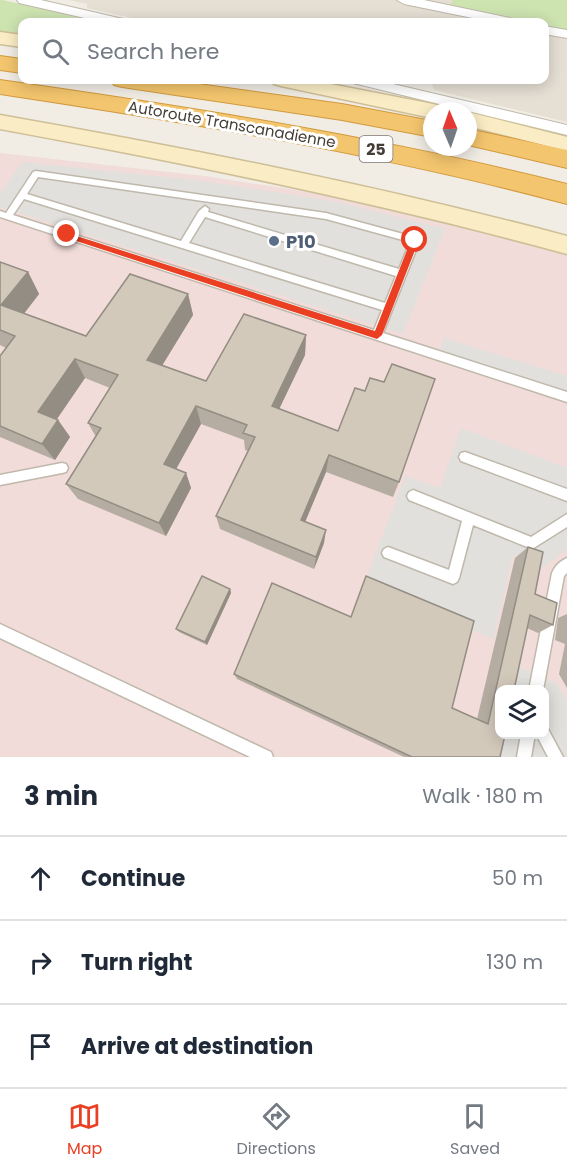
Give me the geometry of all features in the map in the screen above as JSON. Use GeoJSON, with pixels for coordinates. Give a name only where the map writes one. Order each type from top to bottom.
{"type":"FeatureCollection","features":[{"type":"Feature","properties":{"kind":"highway","name":"Autoroute Transcanadienne"},"geometry":{"type":"LineString","coordinates":[[0,63],[11,83],[323,139],[567,194]]}},
{"type":"Feature","properties":{"kind":"highway","name":"Autoroute Transcanadienne"},"geometry":{"type":"LineString","coordinates":[[150,84],[342,112],[423,127]]}},
{"type":"Feature","properties":{"kind":"highway"},"geometry":{"type":"LineString","coordinates":[[477,139],[567,159]]}},
{"type":"Feature","properties":{"kind":"main road"},"geometry":{"type":"LineString","coordinates":[[0,38],[18,40]]}},
{"type":"Feature","properties":{"kind":"main road"},"geometry":{"type":"LineString","coordinates":[[301,84],[423,109]]}},
{"type":"Feature","properties":{"kind":"main road"},"geometry":{"type":"LineString","coordinates":[[477,121],[567,144]]}},
{"type":"Feature","properties":{"kind":"main road"},"geometry":{"type":"LineString","coordinates":[[0,122],[305,179],[567,245]]}},
{"type":"Feature","properties":{"kind":"street"},"geometry":{"type":"LineString","coordinates":[[24,0],[70,5],[107,18]]}},
{"type":"Feature","properties":{"kind":"street"},"geometry":{"type":"LineString","coordinates":[[404,0],[487,18]]}},
{"type":"Feature","properties":{"kind":"street"},"geometry":{"type":"LineString","coordinates":[[549,31],[567,34]]}},
{"type":"Feature","properties":{"kind":"street"},"geometry":{"type":"LineString","coordinates":[[395,84],[413,86],[567,130]]}},
{"type":"Feature","properties":{"kind":"lane"},"geometry":{"type":"LineString","coordinates":[[377,335],[415,240],[326,216],[36,174],[22,195],[4,215],[567,397]]}},
{"type":"Feature","properties":{"kind":"lane"},"geometry":{"type":"LineString","coordinates":[[22,195],[388,308]]}},
{"type":"Feature","properties":{"kind":"lane"},"geometry":{"type":"LineString","coordinates":[[183,245],[210,200]]}},
{"type":"Feature","properties":{"kind":"lane"},"geometry":{"type":"LineString","coordinates":[[202,213],[402,274]]}},
{"type":"Feature","properties":{"kind":"lane"},"geometry":{"type":"LineString","coordinates":[[465,457],[567,495]]}},
{"type":"Feature","properties":{"kind":"lane"},"geometry":{"type":"LineString","coordinates":[[0,480],[62,468]]}},
{"type":"Feature","properties":{"kind":"lane"},"geometry":{"type":"LineString","coordinates":[[413,496],[532,543],[567,520]]}},
{"type":"Feature","properties":{"kind":"lane"},"geometry":{"type":"LineString","coordinates":[[388,553],[453,578],[469,518]]}},
{"type":"Feature","properties":{"kind":"lane"},"geometry":{"type":"LineString","coordinates":[[537,685],[558,573],[567,564]]}},
{"type":"Feature","properties":{"kind":"lane"},"geometry":{"type":"LineString","coordinates":[[0,630],[266,757]]}},
{"type":"Feature","properties":{"kind":"lane"},"geometry":{"type":"LineString","coordinates":[[524,757],[527,739]]}},
{"type":"Feature","properties":{"kind":"lane"},"geometry":{"type":"LineString","coordinates":[[545,739],[556,757]]}},
{"type":"Feature","properties":{"kind":"shaded area"},"geometry":{"type":"Polygon","coordinates":[[[69,0],[567,0],[567,122],[434,90],[432,84],[549,84],[549,18],[132,18],[87,8],[87,4],[69,0]]]}},
{"type":"Feature","properties":{"kind":"shaded area"},"geometry":{"type":"Polygon","coordinates":[[[0,153],[205,176],[328,195],[474,228],[567,253],[567,757],[0,757],[0,153]]]}},
{"type":"Feature","properties":{"kind":"shaded area","name":"P10"},"geometry":{"type":"Polygon","coordinates":[[[22,162],[203,181],[333,201],[445,229],[403,334],[0,207],[0,194],[22,162]]]}},
{"type":"Feature","properties":{"kind":"shaded area"},"geometry":{"type":"Polygon","coordinates":[[[444,338],[567,376],[567,397],[438,355],[444,338]]]}},
{"type":"Feature","properties":{"kind":"shaded area"},"geometry":{"type":"Polygon","coordinates":[[[461,428],[567,468],[567,549],[544,567],[513,555],[493,639],[364,585],[405,476],[440,488],[461,428]]]}},
{"type":"Feature","properties":{"kind":"shaded area"},"geometry":{"type":"Polygon","coordinates":[[[510,663],[557,683],[567,702],[567,757],[490,757],[498,739],[549,739],[549,685],[506,685],[510,663]]]}},
{"type":"Feature","properties":{"kind":"green space"},"geometry":{"type":"Polygon","coordinates":[[[0,0],[80,18],[18,18],[18,34],[0,32],[0,0]]]}},
{"type":"Feature","properties":{"kind":"green space"},"geometry":{"type":"Polygon","coordinates":[[[453,0],[567,0],[567,34],[549,31],[549,18],[491,18],[448,9],[453,0]]]}},
{"type":"Feature","properties":{"kind":"building"},"geometry":{"type":"Polygon","coordinates":[[[0,262],[28,272],[1,305],[86,336],[130,274],[188,294],[147,360],[206,381],[244,314],[306,335],[272,406],[338,431],[355,388],[365,391],[370,378],[384,382],[392,364],[435,379],[399,482],[329,455],[301,520],[326,530],[316,557],[216,516],[255,437],[243,433],[247,425],[196,406],[164,464],[186,473],[159,523],[66,484],[101,428],[88,423],[118,375],[75,359],[38,412],[58,420],[42,444],[0,426],[0,356],[15,336],[0,330],[0,262]]]}},
{"type":"Feature","properties":{"kind":"building"},"geometry":{"type":"Polygon","coordinates":[[[528,547],[543,552],[535,594],[557,603],[553,625],[530,615],[515,685],[497,685],[528,547]]]}},
{"type":"Feature","properties":{"kind":"building"},"geometry":{"type":"Polygon","coordinates":[[[202,576],[230,589],[205,642],[176,629],[202,576]]]}},
{"type":"Feature","properties":{"kind":"building"},"geometry":{"type":"Polygon","coordinates":[[[366,576],[474,621],[452,708],[488,724],[495,693],[495,739],[504,739],[500,757],[412,757],[234,674],[272,583],[351,617],[366,576]]]}},
{"type":"Feature","properties":{"kind":"place","name":"P10"},"geometry":{"type":"Point","coordinates":[274,241]}},
{"type":"Feature","properties":{"kind":"route"},"geometry":{"type":"LineString","coordinates":[[67,234],[377,335],[415,240]]}}]}
